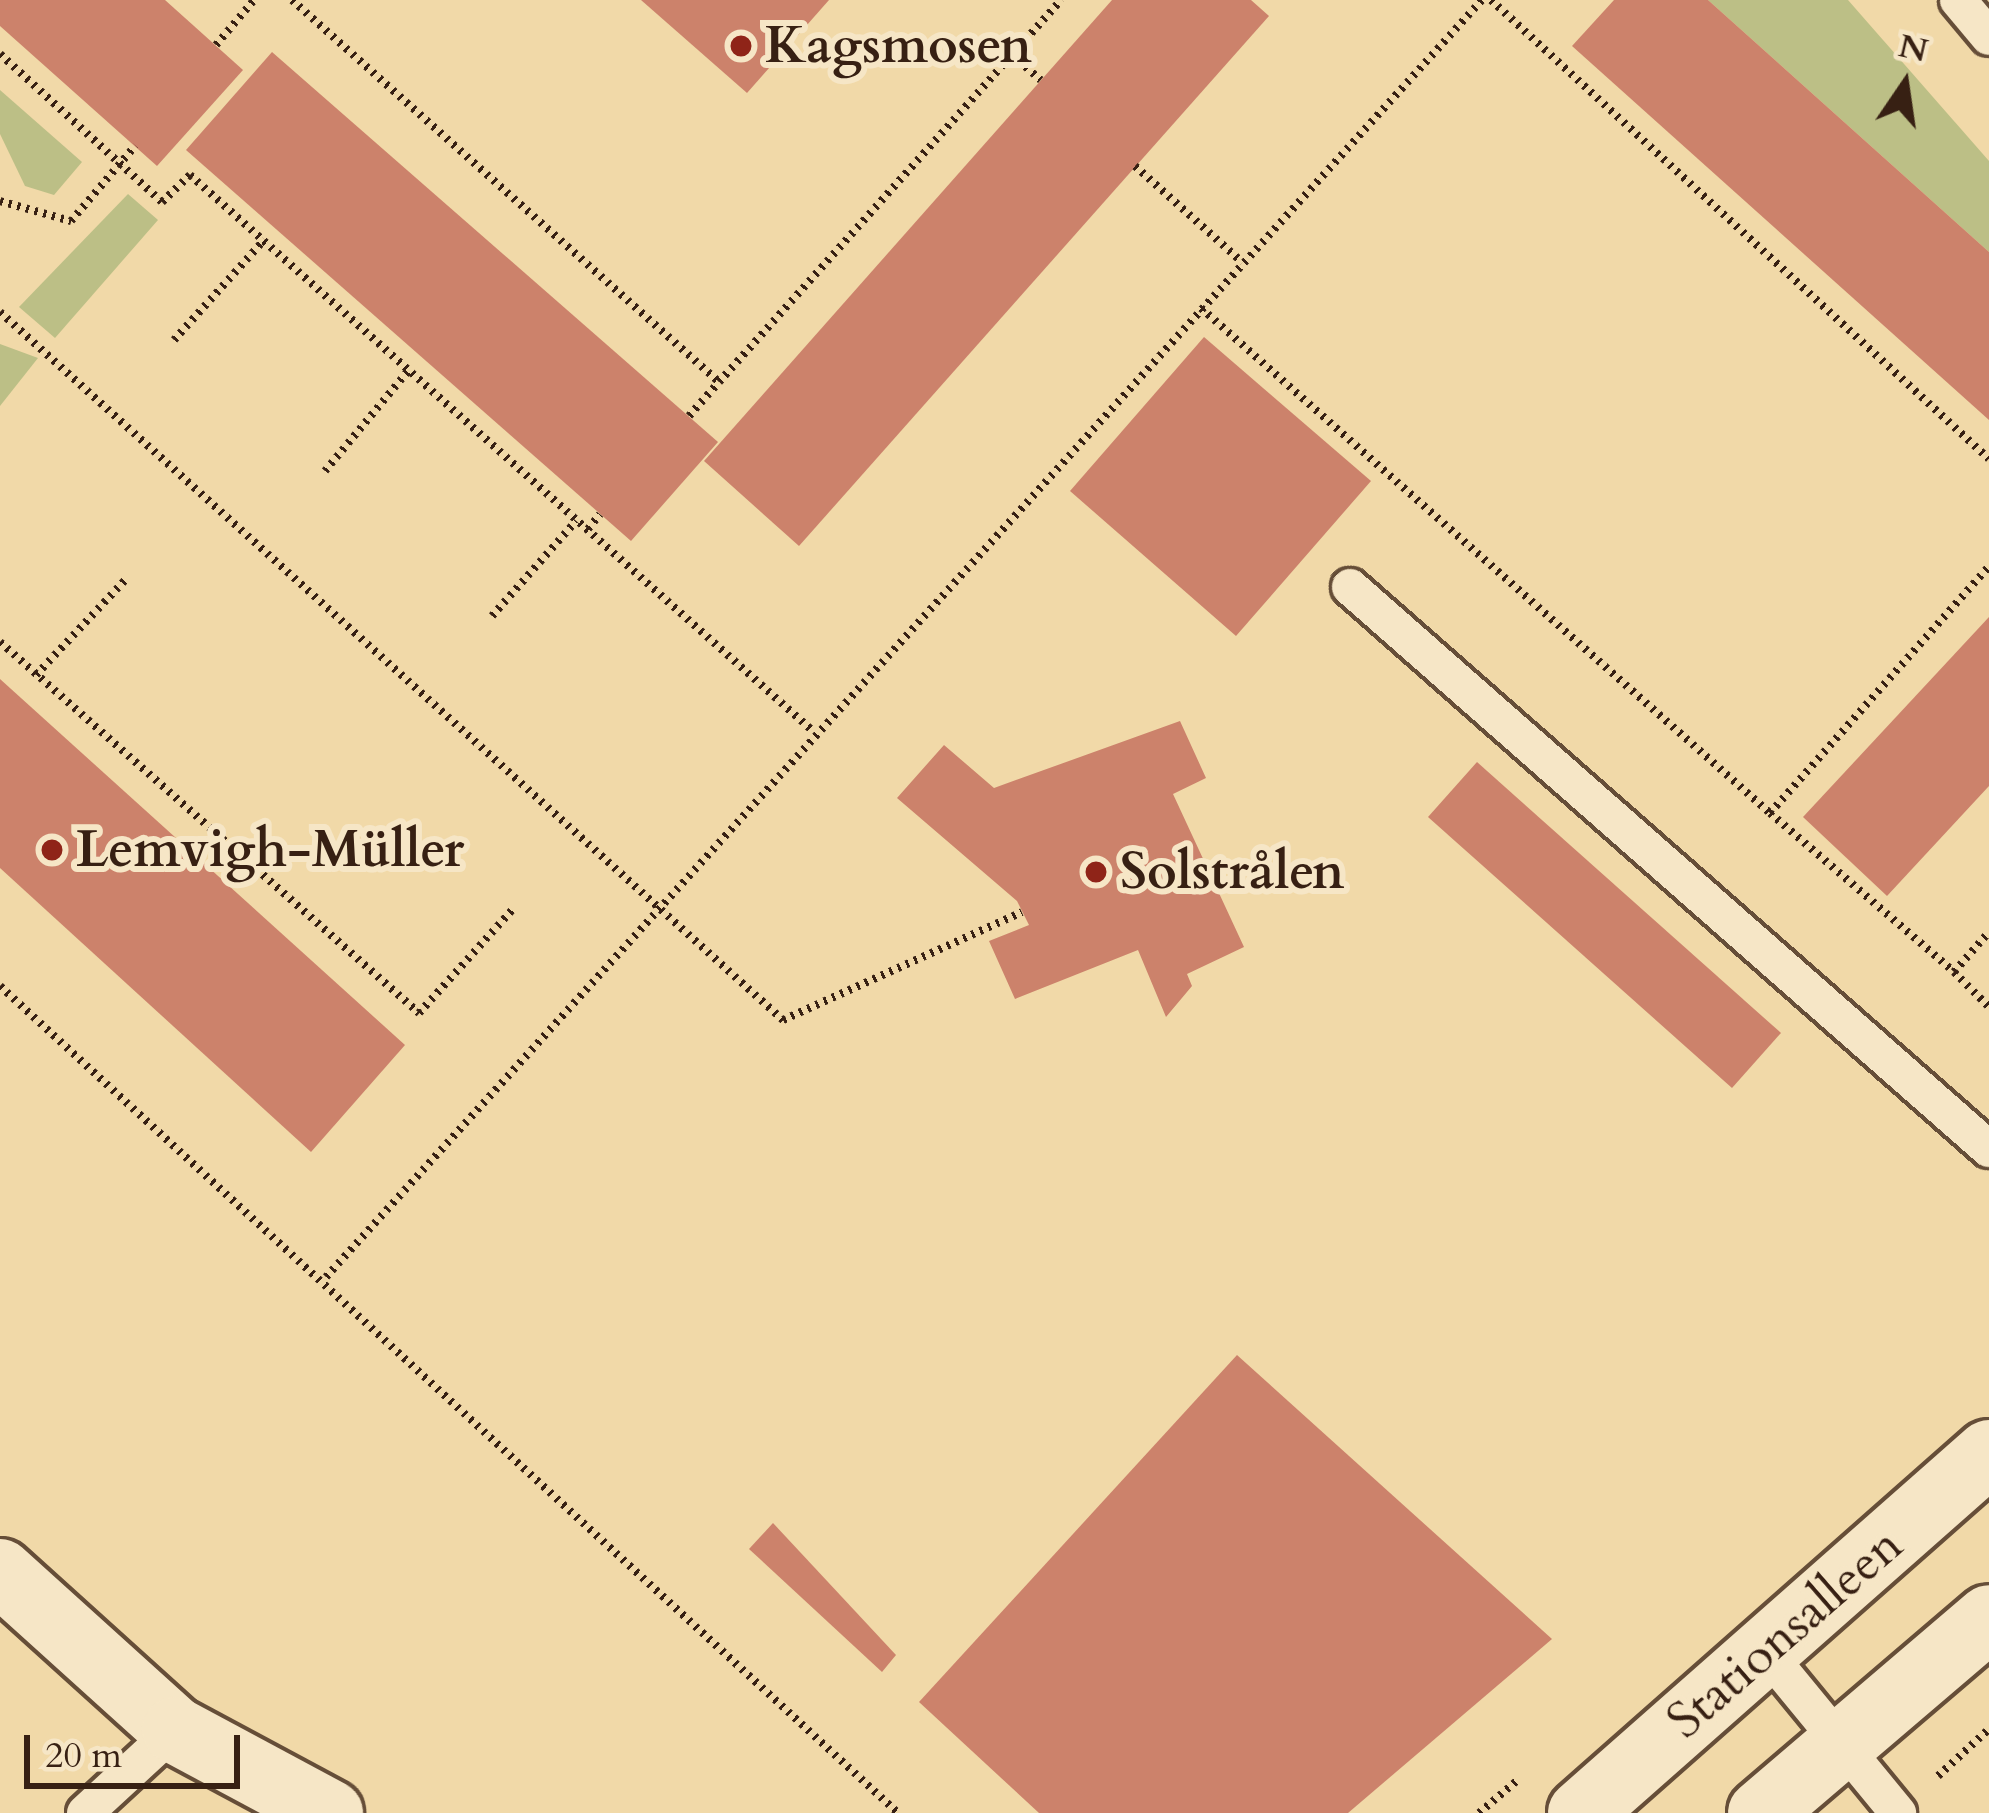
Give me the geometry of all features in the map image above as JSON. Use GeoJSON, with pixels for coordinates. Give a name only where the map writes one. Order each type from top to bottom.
{"type":"FeatureCollection","features":[{"type":"Feature","properties":{"kind":"street","name":"Stationsalleen"},"geometry":{"type":"LineString","coordinates":[[1581,1813],[1989,1453]]}},
{"type":"Feature","properties":{"kind":"street"},"geometry":{"type":"LineString","coordinates":[[0,1572],[175,1730],[330,1813]]}},
{"type":"Feature","properties":{"kind":"street"},"geometry":{"type":"LineString","coordinates":[[1761,1813],[1989,1618]]}},
{"type":"Feature","properties":{"kind":"lane"},"geometry":{"type":"LineString","coordinates":[[1958,0],[1989,37]]}},
{"type":"Feature","properties":{"kind":"lane"},"geometry":{"type":"LineString","coordinates":[[1351,587],[1989,1149]]}},
{"type":"Feature","properties":{"kind":"lane"},"geometry":{"type":"LineString","coordinates":[[1765,1651],[1898,1813]]}},
{"type":"Feature","properties":{"kind":"lane"},"geometry":{"type":"LineString","coordinates":[[86,1813],[175,1730]]}},
{"type":"Feature","properties":{"kind":"path"},"geometry":{"type":"LineString","coordinates":[[216,45],[254,0]]}},
{"type":"Feature","properties":{"kind":"path"},"geometry":{"type":"LineString","coordinates":[[292,0],[719,382]]}},
{"type":"Feature","properties":{"kind":"path"},"geometry":{"type":"LineString","coordinates":[[689,416],[1061,0]]}},
{"type":"Feature","properties":{"kind":"path"},"geometry":{"type":"LineString","coordinates":[[326,1277],[659,902],[1481,0]]}},
{"type":"Feature","properties":{"kind":"path"},"geometry":{"type":"LineString","coordinates":[[1491,0],[1989,460]]}},
{"type":"Feature","properties":{"kind":"path"},"geometry":{"type":"LineString","coordinates":[[0,54],[162,202],[190,175],[814,732]]}},
{"type":"Feature","properties":{"kind":"path"},"geometry":{"type":"LineString","coordinates":[[1012,55],[1041,80]]}},
{"type":"Feature","properties":{"kind":"path"},"geometry":{"type":"LineString","coordinates":[[0,221],[4,204],[70,221],[134,146]]}},
{"type":"Feature","properties":{"kind":"path"},"geometry":{"type":"LineString","coordinates":[[1135,166],[1242,262]]}},
{"type":"Feature","properties":{"kind":"path"},"geometry":{"type":"LineString","coordinates":[[174,340],[264,240]]}},
{"type":"Feature","properties":{"kind":"path"},"geometry":{"type":"LineString","coordinates":[[1201,308],[1989,1007]]}},
{"type":"Feature","properties":{"kind":"path"},"geometry":{"type":"LineString","coordinates":[[0,312],[659,902],[783,1020],[1022,912]]}},
{"type":"Feature","properties":{"kind":"path"},"geometry":{"type":"LineString","coordinates":[[326,471],[409,370]]}},
{"type":"Feature","properties":{"kind":"path"},"geometry":{"type":"LineString","coordinates":[[588,529],[600,514]]}},
{"type":"Feature","properties":{"kind":"path"},"geometry":{"type":"LineString","coordinates":[[492,616],[576,520]]}},
{"type":"Feature","properties":{"kind":"path"},"geometry":{"type":"LineString","coordinates":[[1770,813],[1989,566]]}},
{"type":"Feature","properties":{"kind":"path"},"geometry":{"type":"LineString","coordinates":[[36,675],[128,578]]}},
{"type":"Feature","properties":{"kind":"path"},"geometry":{"type":"LineString","coordinates":[[0,642],[419,1013],[512,910]]}},
{"type":"Feature","properties":{"kind":"path"},"geometry":{"type":"LineString","coordinates":[[1954,972],[1989,932]]}},
{"type":"Feature","properties":{"kind":"path"},"geometry":{"type":"LineString","coordinates":[[0,986],[326,1277],[898,1813]]}},
{"type":"Feature","properties":{"kind":"path"},"geometry":{"type":"LineString","coordinates":[[1898,1813],[1989,1729]]}},
{"type":"Feature","properties":{"kind":"green space"},"geometry":{"type":"Polygon","coordinates":[[[1708,0],[1848,0],[1989,161],[1989,252],[1708,0]]]}},
{"type":"Feature","properties":{"kind":"green space"},"geometry":{"type":"Polygon","coordinates":[[[0,90],[82,162],[54,195],[25,186],[0,134],[0,90]]]}},
{"type":"Feature","properties":{"kind":"green space"},"geometry":{"type":"Polygon","coordinates":[[[128,194],[158,220],[55,338],[19,307],[128,194]]]}},
{"type":"Feature","properties":{"kind":"green space"},"geometry":{"type":"Polygon","coordinates":[[[0,344],[38,358],[0,406],[0,344]]]}},
{"type":"Feature","properties":{"kind":"building"},"geometry":{"type":"Polygon","coordinates":[[[0,0],[165,0],[243,70],[157,166],[0,26],[0,0]]]}},
{"type":"Feature","properties":{"kind":"building","name":"Kagsmosen"},"geometry":{"type":"Polygon","coordinates":[[[641,0],[829,0],[747,93],[641,0]]]}},
{"type":"Feature","properties":{"kind":"building"},"geometry":{"type":"Polygon","coordinates":[[[1112,0],[1251,0],[1269,16],[799,546],[704,461],[1112,0]]]}},
{"type":"Feature","properties":{"kind":"building"},"geometry":{"type":"Polygon","coordinates":[[[1614,0],[1708,0],[1989,252],[1989,420],[1572,46],[1614,0]]]}},
{"type":"Feature","properties":{"kind":"building"},"geometry":{"type":"Polygon","coordinates":[[[272,52],[718,442],[631,541],[186,150],[272,52]]]}},
{"type":"Feature","properties":{"kind":"building"},"geometry":{"type":"Polygon","coordinates":[[[1204,337],[1371,481],[1236,636],[1070,491],[1204,337]]]}},
{"type":"Feature","properties":{"kind":"building"},"geometry":{"type":"Polygon","coordinates":[[[1989,617],[1989,786],[1887,896],[1803,817],[1989,617]]]}},
{"type":"Feature","properties":{"kind":"building"},"geometry":{"type":"Polygon","coordinates":[[[0,679],[405,1045],[311,1152],[0,868],[0,679]]]}},
{"type":"Feature","properties":{"kind":"building","name":"Solstrålen"},"geometry":{"type":"Polygon","coordinates":[[[1180,721],[1206,778],[1173,794],[1244,947],[1187,974],[1192,986],[1166,1017],[1138,950],[1015,999],[989,941],[1029,925],[1017,901],[897,798],[944,745],[994,788],[1180,721]]]}},
{"type":"Feature","properties":{"kind":"building"},"geometry":{"type":"Polygon","coordinates":[[[1477,762],[1781,1033],[1732,1088],[1428,817],[1477,762]]]}},
{"type":"Feature","properties":{"kind":"building"},"geometry":{"type":"Polygon","coordinates":[[[1237,1355],[1552,1639],[1348,1813],[1039,1813],[919,1702],[1237,1355]]]}},
{"type":"Feature","properties":{"kind":"building"},"geometry":{"type":"Polygon","coordinates":[[[773,1523],[896,1655],[882,1672],[749,1549],[773,1523]]]}},
{"type":"Feature","properties":{"kind":"place","name":"Kagsmosen"},"geometry":{"type":"Point","coordinates":[741,46]}},
{"type":"Feature","properties":{"kind":"place","name":"Lemvigh-Müller"},"geometry":{"type":"Point","coordinates":[52,850]}},
{"type":"Feature","properties":{"kind":"place","name":"Solstrålen"},"geometry":{"type":"Point","coordinates":[1096,872]}}]}
